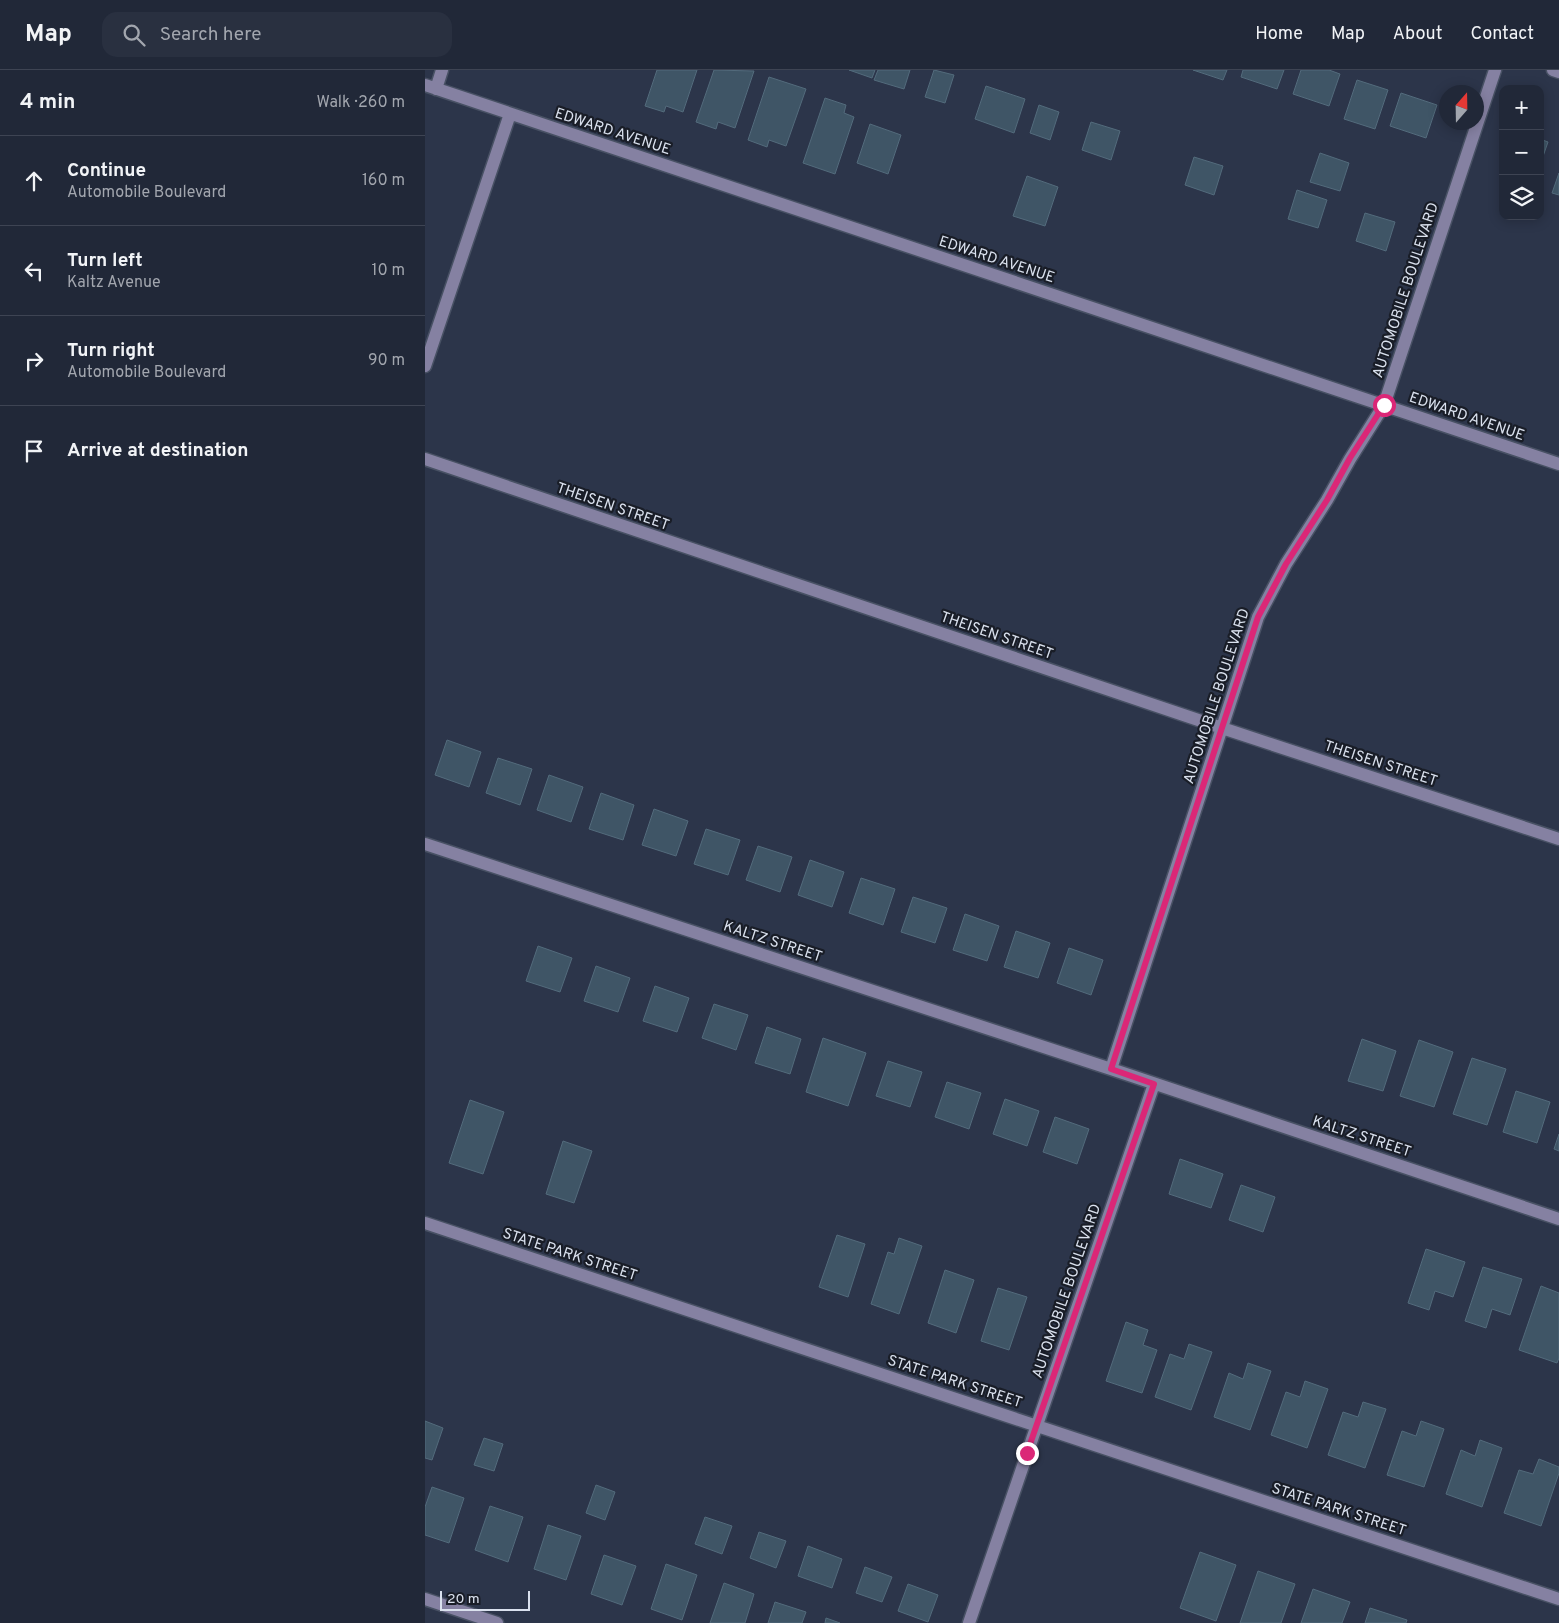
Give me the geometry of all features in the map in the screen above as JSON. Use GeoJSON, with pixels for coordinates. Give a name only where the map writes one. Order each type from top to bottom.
{"type":"FeatureCollection","features":[{"type":"Feature","properties":{"kind":"street"},"geometry":{"type":"LineString","coordinates":[[431,87],[442,70]]}},
{"type":"Feature","properties":{"kind":"street","name":"AUTOMOBILE BOULEVARD"},"geometry":{"type":"LineString","coordinates":[[1111,1069],[1258,617],[1286,564],[1384,405],[1495,70]]}},
{"type":"Feature","properties":{"kind":"street"},"geometry":{"type":"LineString","coordinates":[[1553,70],[1559,72]]}},
{"type":"Feature","properties":{"kind":"street","name":"EDWARD AVENUE"},"geometry":{"type":"LineString","coordinates":[[431,87],[1559,464]]}},
{"type":"Feature","properties":{"kind":"street"},"geometry":{"type":"LineString","coordinates":[[425,366],[510,114]]}},
{"type":"Feature","properties":{"kind":"street","name":"THEISEN STREET"},"geometry":{"type":"LineString","coordinates":[[425,459],[1222,728],[1559,839]]}},
{"type":"Feature","properties":{"kind":"street","name":"KALTZ STREET"},"geometry":{"type":"LineString","coordinates":[[425,844],[1111,1069],[1559,1219]]}},
{"type":"Feature","properties":{"kind":"street","name":"AUTOMOBILE BOULEVARD"},"geometry":{"type":"LineString","coordinates":[[969,1623],[1154,1084]]}},
{"type":"Feature","properties":{"kind":"street","name":"STATE PARK STREET"},"geometry":{"type":"LineString","coordinates":[[425,1223],[1559,1599]]}},
{"type":"Feature","properties":{"kind":"street"},"geometry":{"type":"LineString","coordinates":[[425,1599],[497,1623]]}},
{"type":"Feature","properties":{"kind":"building"},"geometry":{"type":"Polygon","coordinates":[[[657,70],[697,70],[683,112],[666,106],[664,112],[645,106],[657,70]]]}},
{"type":"Feature","properties":{"kind":"building"},"geometry":{"type":"Polygon","coordinates":[[[714,70],[754,71],[735,128],[718,122],[716,129],[696,122],[714,70]]]}},
{"type":"Feature","properties":{"kind":"building"},"geometry":{"type":"Polygon","coordinates":[[[849,70],[875,70],[872,78],[849,70]]]}},
{"type":"Feature","properties":{"kind":"building"},"geometry":{"type":"Polygon","coordinates":[[[878,70],[910,70],[904,89],[874,80],[878,70]]]}},
{"type":"Feature","properties":{"kind":"building"},"geometry":{"type":"Polygon","coordinates":[[[934,70],[954,75],[945,103],[925,97],[934,70]]]}},
{"type":"Feature","properties":{"kind":"building"},"geometry":{"type":"Polygon","coordinates":[[[1193,70],[1227,70],[1223,80],[1193,70]]]}},
{"type":"Feature","properties":{"kind":"building"},"geometry":{"type":"Polygon","coordinates":[[[1243,70],[1284,70],[1277,89],[1241,77],[1243,70]]]}},
{"type":"Feature","properties":{"kind":"building"},"geometry":{"type":"Polygon","coordinates":[[[1301,70],[1329,70],[1340,74],[1329,106],[1293,94],[1301,70]]]}},
{"type":"Feature","properties":{"kind":"building"},"geometry":{"type":"Polygon","coordinates":[[[769,77],[806,89],[786,146],[769,140],[767,147],[748,140],[769,77]]]}},
{"type":"Feature","properties":{"kind":"building"},"geometry":{"type":"Polygon","coordinates":[[[1357,80],[1388,90],[1375,129],[1344,119],[1357,80]]]}},
{"type":"Feature","properties":{"kind":"building"},"geometry":{"type":"Polygon","coordinates":[[[986,86],[1025,99],[1014,133],[975,119],[986,86]]]}},
{"type":"Feature","properties":{"kind":"building"},"geometry":{"type":"Polygon","coordinates":[[[1401,93],[1437,105],[1426,138],[1390,126],[1401,93]]]}},
{"type":"Feature","properties":{"kind":"building"},"geometry":{"type":"Polygon","coordinates":[[[825,98],[846,105],[844,113],[854,117],[835,174],[803,163],[825,98]]]}},
{"type":"Feature","properties":{"kind":"building"},"geometry":{"type":"Polygon","coordinates":[[[1039,105],[1059,112],[1050,140],[1030,133],[1039,105]]]}},
{"type":"Feature","properties":{"kind":"building"},"geometry":{"type":"Polygon","coordinates":[[[1091,122],[1120,131],[1111,160],[1082,150],[1091,122]]]}},
{"type":"Feature","properties":{"kind":"building"},"geometry":{"type":"Polygon","coordinates":[[[870,124],[901,135],[888,174],[857,163],[870,124]]]}},
{"type":"Feature","properties":{"kind":"building"},"geometry":{"type":"Polygon","coordinates":[[[1544,140],[1548,142],[1544,154],[1544,140]]]}},
{"type":"Feature","properties":{"kind":"building"},"geometry":{"type":"Polygon","coordinates":[[[1320,153],[1349,163],[1340,191],[1310,182],[1320,153]]]}},
{"type":"Feature","properties":{"kind":"building"},"geometry":{"type":"Polygon","coordinates":[[[1194,157],[1223,166],[1214,195],[1185,185],[1194,157]]]}},
{"type":"Feature","properties":{"kind":"building"},"geometry":{"type":"Polygon","coordinates":[[[1559,173],[1559,195],[1552,193],[1559,173]]]}},
{"type":"Feature","properties":{"kind":"building"},"geometry":{"type":"Polygon","coordinates":[[[1027,176],[1058,187],[1045,226],[1013,216],[1027,176]]]}},
{"type":"Feature","properties":{"kind":"building"},"geometry":{"type":"Polygon","coordinates":[[[1297,190],[1327,200],[1318,228],[1288,219],[1297,190]]]}},
{"type":"Feature","properties":{"kind":"building"},"geometry":{"type":"Polygon","coordinates":[[[1365,213],[1395,222],[1386,251],[1356,241],[1365,213]]]}},
{"type":"Feature","properties":{"kind":"building"},"geometry":{"type":"Polygon","coordinates":[[[447,740],[481,752],[469,787],[435,775],[447,740]]]}},
{"type":"Feature","properties":{"kind":"building"},"geometry":{"type":"Polygon","coordinates":[[[498,758],[532,769],[520,805],[486,793],[498,758]]]}},
{"type":"Feature","properties":{"kind":"building"},"geometry":{"type":"Polygon","coordinates":[[[549,775],[583,787],[571,822],[537,810],[549,775]]]}},
{"type":"Feature","properties":{"kind":"building"},"geometry":{"type":"Polygon","coordinates":[[[601,793],[634,805],[623,840],[589,829],[601,793]]]}},
{"type":"Feature","properties":{"kind":"building"},"geometry":{"type":"Polygon","coordinates":[[[654,809],[688,821],[676,856],[642,845],[654,809]]]}},
{"type":"Feature","properties":{"kind":"building"},"geometry":{"type":"Polygon","coordinates":[[[706,829],[740,840],[728,875],[694,864],[706,829]]]}},
{"type":"Feature","properties":{"kind":"building"},"geometry":{"type":"Polygon","coordinates":[[[758,846],[792,857],[780,892],[746,880],[758,846]]]}},
{"type":"Feature","properties":{"kind":"building"},"geometry":{"type":"Polygon","coordinates":[[[810,860],[844,872],[832,907],[798,895],[810,860]]]}},
{"type":"Feature","properties":{"kind":"building"},"geometry":{"type":"Polygon","coordinates":[[[861,878],[895,889],[883,925],[849,913],[861,878]]]}},
{"type":"Feature","properties":{"kind":"building"},"geometry":{"type":"Polygon","coordinates":[[[913,897],[947,908],[935,943],[901,932],[913,897]]]}},
{"type":"Feature","properties":{"kind":"building"},"geometry":{"type":"Polygon","coordinates":[[[965,914],[999,926],[987,961],[953,950],[965,914]]]}},
{"type":"Feature","properties":{"kind":"building"},"geometry":{"type":"Polygon","coordinates":[[[1016,931],[1050,943],[1038,978],[1004,967],[1016,931]]]}},
{"type":"Feature","properties":{"kind":"building"},"geometry":{"type":"Polygon","coordinates":[[[538,946],[572,958],[560,992],[526,981],[538,946]]]}},
{"type":"Feature","properties":{"kind":"building"},"geometry":{"type":"Polygon","coordinates":[[[1069,948],[1103,960],[1091,995],[1057,983],[1069,948]]]}},
{"type":"Feature","properties":{"kind":"building"},"geometry":{"type":"Polygon","coordinates":[[[596,966],[630,978],[618,1012],[584,1001],[596,966]]]}},
{"type":"Feature","properties":{"kind":"building"},"geometry":{"type":"Polygon","coordinates":[[[655,986],[689,998],[677,1032],[643,1021],[655,986]]]}},
{"type":"Feature","properties":{"kind":"building"},"geometry":{"type":"Polygon","coordinates":[[[714,1004],[748,1015],[736,1050],[702,1038],[714,1004]]]}},
{"type":"Feature","properties":{"kind":"building"},"geometry":{"type":"Polygon","coordinates":[[[767,1027],[801,1039],[790,1074],[755,1063],[767,1027]]]}},
{"type":"Feature","properties":{"kind":"building"},"geometry":{"type":"Polygon","coordinates":[[[823,1038],[866,1053],[848,1106],[806,1092],[823,1038]]]}},
{"type":"Feature","properties":{"kind":"building"},"geometry":{"type":"Polygon","coordinates":[[[1362,1039],[1396,1051],[1383,1091],[1348,1081],[1362,1039]]]}},
{"type":"Feature","properties":{"kind":"building"},"geometry":{"type":"Polygon","coordinates":[[[1419,1040],[1453,1052],[1434,1107],[1400,1096],[1419,1040]]]}},
{"type":"Feature","properties":{"kind":"building"},"geometry":{"type":"Polygon","coordinates":[[[1472,1058],[1506,1069],[1487,1125],[1453,1114],[1472,1058]]]}},
{"type":"Feature","properties":{"kind":"building"},"geometry":{"type":"Polygon","coordinates":[[[888,1061],[922,1072],[910,1107],[876,1096],[888,1061]]]}},
{"type":"Feature","properties":{"kind":"building"},"geometry":{"type":"Polygon","coordinates":[[[947,1082],[981,1093],[969,1129],[935,1117],[947,1082]]]}},
{"type":"Feature","properties":{"kind":"building"},"geometry":{"type":"Polygon","coordinates":[[[1516,1091],[1550,1102],[1537,1143],[1503,1132],[1516,1091]]]}},
{"type":"Feature","properties":{"kind":"building"},"geometry":{"type":"Polygon","coordinates":[[[1005,1099],[1039,1111],[1027,1146],[993,1134],[1005,1099]]]}},
{"type":"Feature","properties":{"kind":"building"},"geometry":{"type":"Polygon","coordinates":[[[470,1100],[504,1112],[483,1174],[449,1163],[470,1100]]]}},
{"type":"Feature","properties":{"kind":"building"},"geometry":{"type":"Polygon","coordinates":[[[1055,1117],[1089,1129],[1077,1164],[1043,1152],[1055,1117]]]}},
{"type":"Feature","properties":{"kind":"building"},"geometry":{"type":"Polygon","coordinates":[[[1559,1134],[1559,1151],[1554,1149],[1559,1134]]]}},
{"type":"Feature","properties":{"kind":"building"},"geometry":{"type":"Polygon","coordinates":[[[563,1141],[592,1151],[574,1203],[546,1194],[563,1141]]]}},
{"type":"Feature","properties":{"kind":"building"},"geometry":{"type":"Polygon","coordinates":[[[1180,1159],[1223,1174],[1211,1208],[1169,1194],[1180,1159]]]}},
{"type":"Feature","properties":{"kind":"building"},"geometry":{"type":"Polygon","coordinates":[[[1241,1185],[1275,1197],[1263,1232],[1229,1220],[1241,1185]]]}},
{"type":"Feature","properties":{"kind":"building"},"geometry":{"type":"Polygon","coordinates":[[[837,1235],[865,1244],[848,1297],[819,1287],[837,1235]]]}},
{"type":"Feature","properties":{"kind":"building"},"geometry":{"type":"Polygon","coordinates":[[[899,1238],[922,1246],[899,1314],[871,1304],[888,1252],[894,1254],[899,1238]]]}},
{"type":"Feature","properties":{"kind":"building"},"geometry":{"type":"Polygon","coordinates":[[[1426,1249],[1465,1262],[1453,1297],[1435,1291],[1429,1310],[1408,1303],[1426,1249]]]}},
{"type":"Feature","properties":{"kind":"building"},"geometry":{"type":"Polygon","coordinates":[[[1483,1267],[1522,1279],[1510,1315],[1492,1309],[1486,1328],[1465,1321],[1483,1267]]]}},
{"type":"Feature","properties":{"kind":"building"},"geometry":{"type":"Polygon","coordinates":[[[945,1270],[974,1280],[956,1333],[928,1323],[945,1270]]]}},
{"type":"Feature","properties":{"kind":"building"},"geometry":{"type":"Polygon","coordinates":[[[1541,1286],[1559,1293],[1559,1358],[1557,1363],[1519,1350],[1541,1286]]]}},
{"type":"Feature","properties":{"kind":"building"},"geometry":{"type":"Polygon","coordinates":[[[998,1288],[1027,1297],[1009,1350],[981,1341],[998,1288]]]}},
{"type":"Feature","properties":{"kind":"building"},"geometry":{"type":"Polygon","coordinates":[[[1126,1322],[1148,1330],[1143,1345],[1157,1350],[1142,1393],[1106,1381],[1126,1322]]]}},
{"type":"Feature","properties":{"kind":"building"},"geometry":{"type":"Polygon","coordinates":[[[1189,1344],[1212,1352],[1191,1410],[1155,1397],[1170,1354],[1184,1359],[1189,1344]]]}},
{"type":"Feature","properties":{"kind":"building"},"geometry":{"type":"Polygon","coordinates":[[[1248,1363],[1271,1371],[1250,1430],[1214,1417],[1229,1373],[1243,1379],[1248,1363]]]}},
{"type":"Feature","properties":{"kind":"building"},"geometry":{"type":"Polygon","coordinates":[[[1305,1381],[1328,1389],[1307,1448],[1271,1435],[1286,1392],[1300,1397],[1305,1381]]]}},
{"type":"Feature","properties":{"kind":"building"},"geometry":{"type":"Polygon","coordinates":[[[1363,1402],[1386,1409],[1365,1468],[1328,1455],[1343,1412],[1358,1417],[1363,1402]]]}},
{"type":"Feature","properties":{"kind":"building"},"geometry":{"type":"Polygon","coordinates":[[[425,1421],[443,1428],[432,1460],[425,1458],[425,1421]]]}},
{"type":"Feature","properties":{"kind":"building"},"geometry":{"type":"Polygon","coordinates":[[[1421,1421],[1444,1429],[1424,1487],[1387,1475],[1402,1431],[1416,1436],[1421,1421]]]}},
{"type":"Feature","properties":{"kind":"building"},"geometry":{"type":"Polygon","coordinates":[[[484,1438],[503,1444],[494,1471],[474,1465],[484,1438]]]}},
{"type":"Feature","properties":{"kind":"building"},"geometry":{"type":"Polygon","coordinates":[[[1480,1440],[1502,1448],[1482,1507],[1446,1494],[1461,1450],[1475,1456],[1480,1440]]]}},
{"type":"Feature","properties":{"kind":"building"},"geometry":{"type":"Polygon","coordinates":[[[1539,1459],[1559,1467],[1559,1473],[1541,1526],[1504,1513],[1519,1470],[1533,1474],[1539,1459]]]}},
{"type":"Feature","properties":{"kind":"building"},"geometry":{"type":"Polygon","coordinates":[[[596,1485],[615,1492],[605,1520],[586,1513],[596,1485]]]}},
{"type":"Feature","properties":{"kind":"building"},"geometry":{"type":"Polygon","coordinates":[[[432,1487],[464,1498],[449,1543],[425,1535],[425,1507],[432,1487]]]}},
{"type":"Feature","properties":{"kind":"building"},"geometry":{"type":"Polygon","coordinates":[[[490,1506],[523,1517],[508,1562],[475,1550],[490,1506]]]}},
{"type":"Feature","properties":{"kind":"building"},"geometry":{"type":"Polygon","coordinates":[[[705,1517],[732,1526],[722,1554],[695,1544],[705,1517]]]}},
{"type":"Feature","properties":{"kind":"building"},"geometry":{"type":"Polygon","coordinates":[[[548,1525],[581,1536],[566,1580],[534,1569],[548,1525]]]}},
{"type":"Feature","properties":{"kind":"building"},"geometry":{"type":"Polygon","coordinates":[[[759,1532],[786,1541],[776,1568],[750,1558],[759,1532]]]}},
{"type":"Feature","properties":{"kind":"building"},"geometry":{"type":"Polygon","coordinates":[[[808,1546],[842,1559],[832,1588],[798,1576],[808,1546]]]}},
{"type":"Feature","properties":{"kind":"building"},"geometry":{"type":"Polygon","coordinates":[[[1200,1552],[1236,1565],[1216,1621],[1180,1608],[1200,1552]]]}},
{"type":"Feature","properties":{"kind":"building"},"geometry":{"type":"Polygon","coordinates":[[[604,1555],[636,1566],[622,1605],[591,1594],[604,1555]]]}},
{"type":"Feature","properties":{"kind":"building"},"geometry":{"type":"Polygon","coordinates":[[[666,1564],[697,1575],[682,1620],[651,1609],[666,1564]]]}},
{"type":"Feature","properties":{"kind":"building"},"geometry":{"type":"Polygon","coordinates":[[[865,1567],[892,1577],[882,1602],[856,1593],[865,1567]]]}},
{"type":"Feature","properties":{"kind":"building"},"geometry":{"type":"Polygon","coordinates":[[[1258,1571],[1295,1584],[1281,1623],[1240,1623],[1258,1571]]]}},
{"type":"Feature","properties":{"kind":"building"},"geometry":{"type":"Polygon","coordinates":[[[724,1583],[754,1594],[745,1623],[710,1623],[724,1583]]]}},
{"type":"Feature","properties":{"kind":"building"},"geometry":{"type":"Polygon","coordinates":[[[908,1584],[938,1595],[928,1622],[898,1611],[908,1584]]]}},
{"type":"Feature","properties":{"kind":"building"},"geometry":{"type":"Polygon","coordinates":[[[1313,1589],[1350,1602],[1342,1623],[1301,1623],[1313,1589]]]}},
{"type":"Feature","properties":{"kind":"building"},"geometry":{"type":"Polygon","coordinates":[[[775,1602],[806,1612],[802,1623],[768,1623],[775,1602]]]}},
{"type":"Feature","properties":{"kind":"building"},"geometry":{"type":"Polygon","coordinates":[[[1370,1608],[1407,1620],[1406,1623],[1365,1623],[1370,1608]]]}},
{"type":"Feature","properties":{"kind":"building"},"geometry":{"type":"Polygon","coordinates":[[[826,1618],[840,1623],[825,1623],[826,1618]]]}},
{"type":"Feature","properties":{"kind":"route"},"geometry":{"type":"LineString","coordinates":[[1027,1453],[1154,1084],[1111,1069],[1258,617],[1286,564],[1384,405]]}}]}
